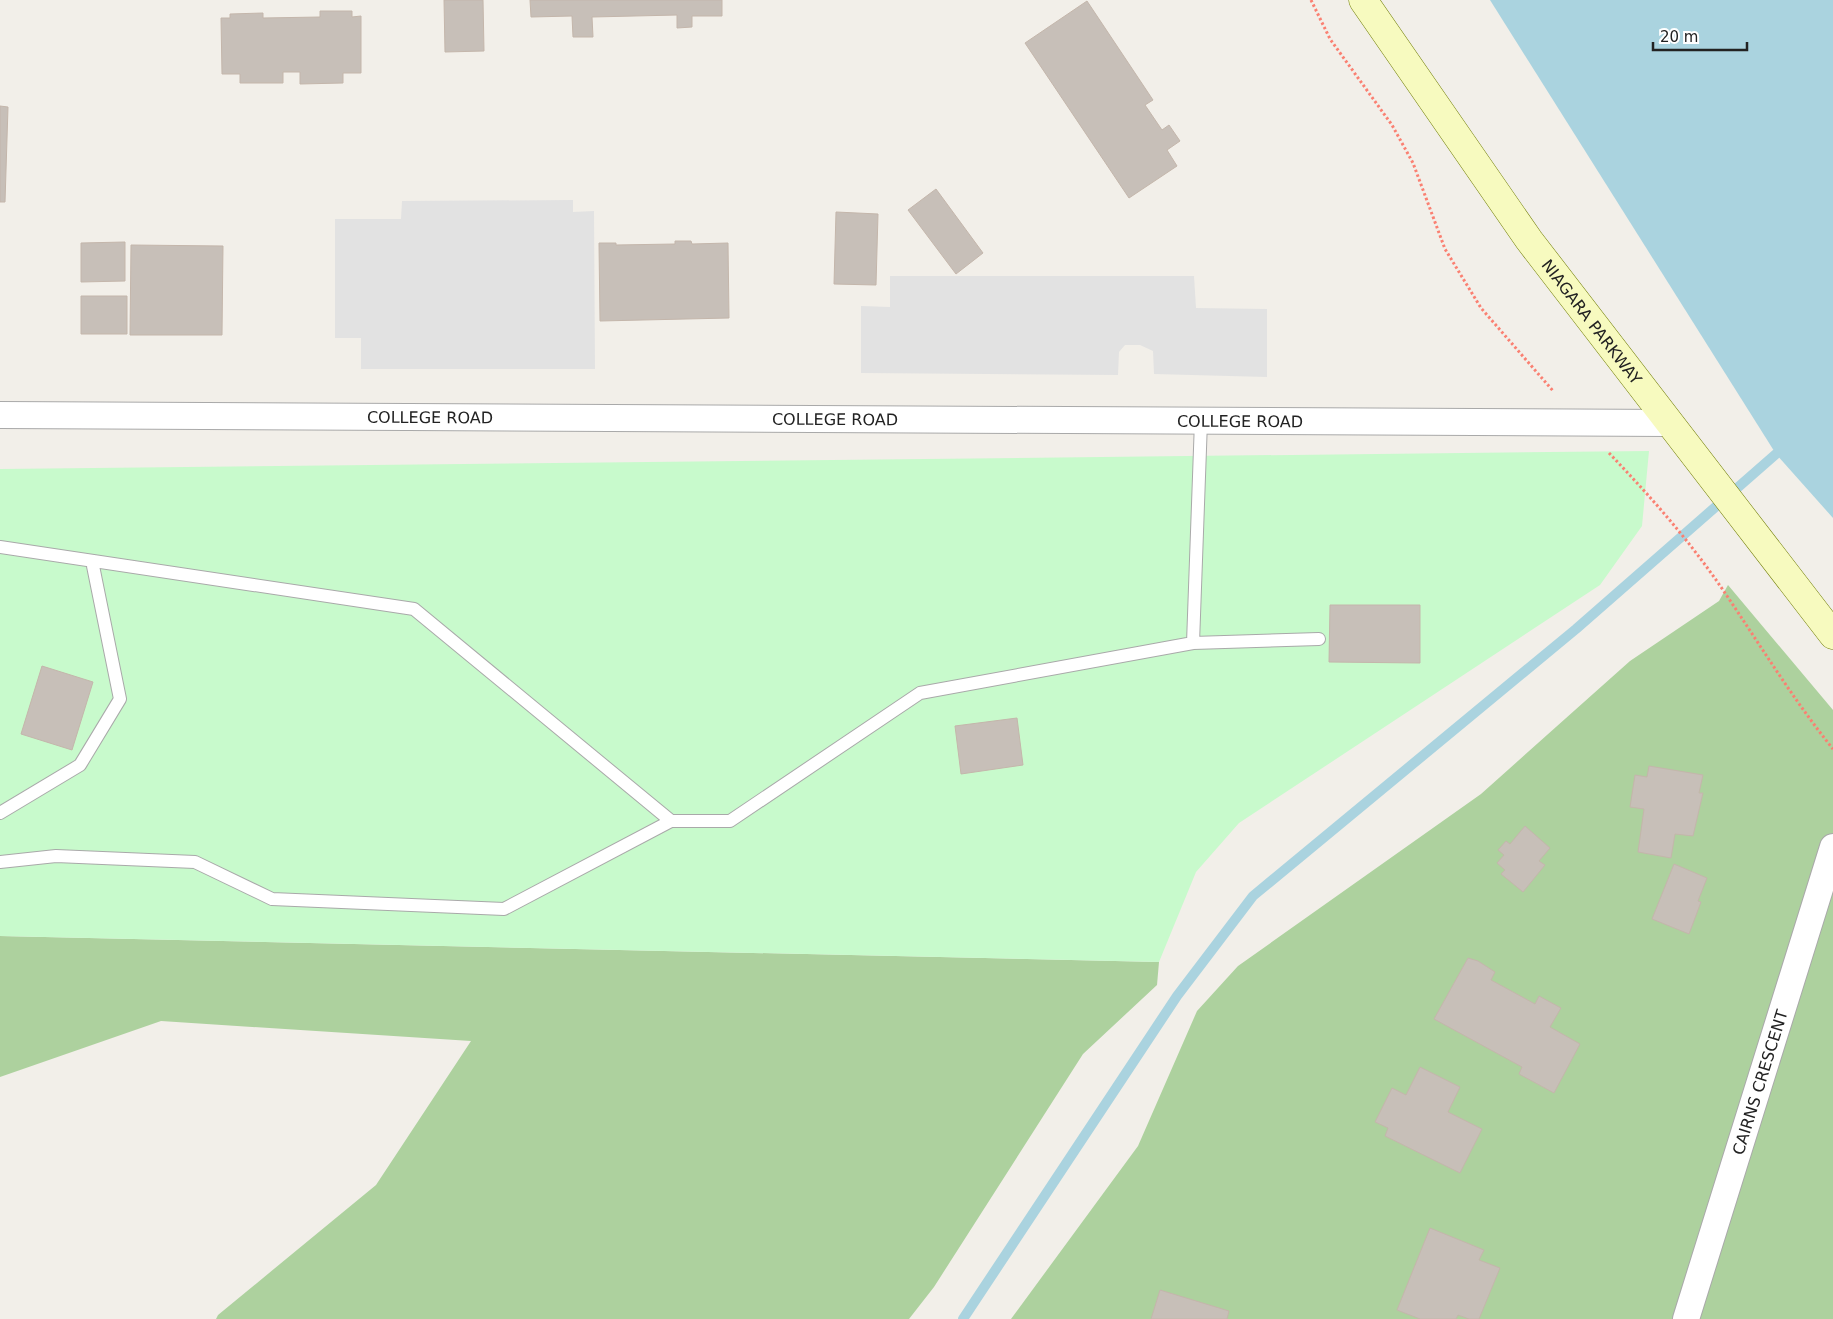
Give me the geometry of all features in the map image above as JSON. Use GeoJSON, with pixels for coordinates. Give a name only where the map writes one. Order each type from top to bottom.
{"type":"FeatureCollection","features":[{"type":"Feature","properties":{"kind":"main road","name":"NIAGARA PARKWAY"},"geometry":{"type":"LineString","coordinates":[[1363,0],[1529,240],[1833,635]]}},
{"type":"Feature","properties":{"kind":"street","name":"COLLEGE ROAD"},"geometry":{"type":"LineString","coordinates":[[0,415],[1669,423]]}},
{"type":"Feature","properties":{"kind":"street","name":"CAIRNS CRESCENT"},"geometry":{"type":"LineString","coordinates":[[1686,1319],[1833,847]]}},
{"type":"Feature","properties":{"kind":"lane"},"geometry":{"type":"LineString","coordinates":[[1193,644],[1201,421]]}},
{"type":"Feature","properties":{"kind":"lane"},"geometry":{"type":"LineString","coordinates":[[0,547],[414,609],[671,820]]}},
{"type":"Feature","properties":{"kind":"lane"},"geometry":{"type":"LineString","coordinates":[[0,813],[80,765],[120,699],[92,561]]}},
{"type":"Feature","properties":{"kind":"lane"},"geometry":{"type":"LineString","coordinates":[[0,862],[56,856],[195,862],[272,899],[504,909],[671,820],[730,820],[920,693],[1193,644],[1319,639]]}},
{"type":"Feature","properties":{"kind":"path"},"geometry":{"type":"LineString","coordinates":[[1311,0],[1330,39],[1392,125],[1414,163],[1445,249],[1481,308],[1582,424],[1663,510],[1722,588],[1809,719],[1833,748]]}},
{"type":"Feature","properties":{"kind":"green space"},"geometry":{"type":"Polygon","coordinates":[[[1649,451],[1642,526],[1600,585],[1239,823],[1196,872],[1159,962],[0,936],[0,469],[1649,451]]]}},
{"type":"Feature","properties":{"kind":"green space"},"geometry":{"type":"Polygon","coordinates":[[[1728,585],[1833,710],[1833,1319],[1011,1319],[1138,1146],[1197,1011],[1238,966],[1481,794],[1630,661],[1719,601],[1728,585]]]}},
{"type":"Feature","properties":{"kind":"green space"},"geometry":{"type":"Polygon","coordinates":[[[0,936],[1159,962],[1157,985],[1083,1054],[934,1287],[909,1319],[216,1319],[218,1315],[376,1185],[471,1041],[161,1021],[0,1077],[0,936]]]}},
{"type":"Feature","properties":{"kind":"shaded area"},"geometry":{"type":"Polygon","coordinates":[[[573,200],[573,212],[594,211],[595,369],[361,369],[361,338],[335,338],[335,219],[401,219],[402,201],[573,200]]]}},
{"type":"Feature","properties":{"kind":"shaded area"},"geometry":{"type":"Polygon","coordinates":[[[890,276],[1194,276],[1196,308],[1267,309],[1267,377],[1154,374],[1153,351],[1140,345],[1125,345],[1119,352],[1118,375],[861,373],[861,306],[890,307],[890,276]]]}},
{"type":"Feature","properties":{"kind":"water"},"geometry":{"type":"Polygon","coordinates":[[[1490,0],[1833,0],[1833,518],[1776,454],[1490,0]]]}},
{"type":"Feature","properties":{"kind":"building"},"geometry":{"type":"Polygon","coordinates":[[[444,0],[483,0],[484,51],[445,52],[444,0]]]}},
{"type":"Feature","properties":{"kind":"building"},"geometry":{"type":"Polygon","coordinates":[[[530,0],[722,0],[722,16],[692,16],[692,27],[677,28],[677,15],[592,17],[593,37],[573,37],[572,16],[531,17],[530,0]]]}},
{"type":"Feature","properties":{"kind":"building"},"geometry":{"type":"Polygon","coordinates":[[[1087,1],[1153,100],[1145,105],[1162,130],[1169,125],[1180,141],[1167,150],[1177,166],[1129,198],[1025,43],[1087,1]]]}},
{"type":"Feature","properties":{"kind":"building"},"geometry":{"type":"Polygon","coordinates":[[[320,11],[352,11],[352,17],[361,16],[361,73],[343,73],[343,83],[300,84],[300,72],[283,72],[283,83],[240,83],[240,74],[222,74],[221,18],[230,18],[230,14],[263,13],[263,18],[320,17],[320,11]]]}},
{"type":"Feature","properties":{"kind":"building"},"geometry":{"type":"Polygon","coordinates":[[[0,106],[8,107],[5,202],[0,202],[0,106]]]}},
{"type":"Feature","properties":{"kind":"building"},"geometry":{"type":"Polygon","coordinates":[[[936,189],[983,253],[956,274],[908,210],[936,189]]]}},
{"type":"Feature","properties":{"kind":"building"},"geometry":{"type":"Polygon","coordinates":[[[836,212],[878,214],[876,285],[834,284],[836,212]]]}},
{"type":"Feature","properties":{"kind":"building"},"geometry":{"type":"Polygon","coordinates":[[[675,241],[691,241],[692,244],[728,243],[729,318],[600,321],[599,243],[616,243],[616,245],[675,244],[675,241]]]}},
{"type":"Feature","properties":{"kind":"building"},"geometry":{"type":"Polygon","coordinates":[[[125,242],[125,281],[81,282],[81,243],[125,242]]]}},
{"type":"Feature","properties":{"kind":"building"},"geometry":{"type":"Polygon","coordinates":[[[131,245],[223,246],[222,335],[130,335],[131,245]]]}},
{"type":"Feature","properties":{"kind":"building"},"geometry":{"type":"Polygon","coordinates":[[[81,296],[127,296],[127,334],[81,334],[81,296]]]}},
{"type":"Feature","properties":{"kind":"building"},"geometry":{"type":"Polygon","coordinates":[[[1330,605],[1420,605],[1420,663],[1329,662],[1330,605]]]}},
{"type":"Feature","properties":{"kind":"building"},"geometry":{"type":"Polygon","coordinates":[[[42,666],[93,682],[72,750],[21,734],[42,666]]]}},
{"type":"Feature","properties":{"kind":"building"},"geometry":{"type":"Polygon","coordinates":[[[1017,718],[1023,765],[961,774],[955,726],[1017,718]]]}},
{"type":"Feature","properties":{"kind":"building"},"geometry":{"type":"Polygon","coordinates":[[[1649,766],[1703,775],[1699,793],[1703,793],[1693,836],[1675,834],[1671,858],[1638,852],[1644,809],[1630,807],[1635,775],[1647,777],[1649,766]]]}},
{"type":"Feature","properties":{"kind":"building"},"geometry":{"type":"Polygon","coordinates":[[[1525,826],[1550,848],[1539,861],[1545,865],[1523,892],[1501,874],[1505,870],[1497,863],[1504,855],[1498,850],[1506,841],[1510,844],[1525,826]]]}},
{"type":"Feature","properties":{"kind":"building"},"geometry":{"type":"Polygon","coordinates":[[[1674,864],[1707,878],[1698,901],[1701,902],[1689,934],[1652,919],[1674,864]]]}},
{"type":"Feature","properties":{"kind":"building"},"geometry":{"type":"Polygon","coordinates":[[[1468,958],[1478,961],[1495,972],[1491,980],[1535,1004],[1539,996],[1561,1008],[1550,1027],[1580,1044],[1554,1093],[1519,1074],[1522,1067],[1434,1019],[1468,958]]]}},
{"type":"Feature","properties":{"kind":"building"},"geometry":{"type":"Polygon","coordinates":[[[1420,1067],[1460,1087],[1448,1112],[1482,1129],[1460,1173],[1385,1136],[1388,1128],[1375,1122],[1392,1088],[1406,1095],[1420,1067]]]}},
{"type":"Feature","properties":{"kind":"building"},"geometry":{"type":"Polygon","coordinates":[[[1430,1228],[1484,1250],[1479,1260],[1500,1268],[1479,1319],[1469,1319],[1458,1315],[1456,1319],[1420,1319],[1397,1310],[1430,1228]]]}},
{"type":"Feature","properties":{"kind":"building"},"geometry":{"type":"Polygon","coordinates":[[[1160,1290],[1229,1311],[1227,1319],[1151,1319],[1160,1290]]]}},
{"type":"Feature","properties":{"kind":"waterway"},"geometry":{"type":"LineString","coordinates":[[963,1319],[1177,996],[1253,896],[1576,629],[1776,454]]}}]}
